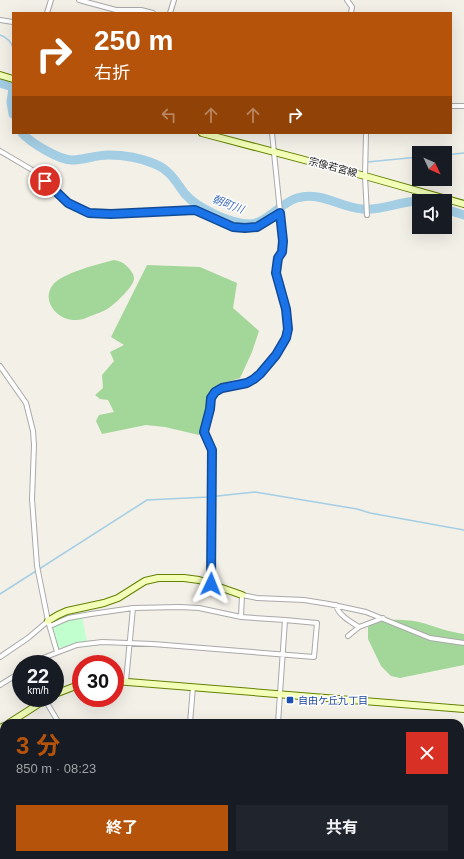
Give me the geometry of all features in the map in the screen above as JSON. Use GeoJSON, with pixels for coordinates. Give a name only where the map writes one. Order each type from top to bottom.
{"type":"FeatureCollection","features":[{"type":"Feature","properties":{"kind":"street"},"geometry":{"type":"LineString","coordinates":[[47,12],[51,0]]}},
{"type":"Feature","properties":{"kind":"street"},"geometry":{"type":"LineString","coordinates":[[79,0],[116,10],[128,12],[141,10],[149,12]]}},
{"type":"Feature","properties":{"kind":"street"},"geometry":{"type":"LineString","coordinates":[[170,12],[174,0]]}},
{"type":"Feature","properties":{"kind":"street"},"geometry":{"type":"LineString","coordinates":[[347,0],[352,7],[352,12]]}},
{"type":"Feature","properties":{"kind":"street"},"geometry":{"type":"LineString","coordinates":[[0,20],[12,22]]}},
{"type":"Feature","properties":{"kind":"street"},"geometry":{"type":"LineString","coordinates":[[0,75],[11,79]]}},
{"type":"Feature","properties":{"kind":"street"},"geometry":{"type":"LineString","coordinates":[[452,106],[464,106]]}},
{"type":"Feature","properties":{"kind":"street","name":"宗像若宮線"},"geometry":{"type":"LineString","coordinates":[[206,134],[464,204]]}},
{"type":"Feature","properties":{"kind":"street"},"geometry":{"type":"LineString","coordinates":[[211,584],[212,450],[204,432],[210,409],[211,398],[215,392],[222,388],[247,383],[260,374],[276,355],[286,338],[288,329],[286,309],[276,273],[278,258],[282,252],[283,241],[272,134]]}},
{"type":"Feature","properties":{"kind":"street"},"geometry":{"type":"LineString","coordinates":[[366,134],[365,176],[367,215]]}},
{"type":"Feature","properties":{"kind":"street"},"geometry":{"type":"LineString","coordinates":[[0,152],[34,171],[68,203],[89,213],[111,214],[195,210],[233,227],[245,228],[257,227],[280,213]]}},
{"type":"Feature","properties":{"kind":"street"},"geometry":{"type":"LineString","coordinates":[[0,366],[26,403],[33,431],[32,499],[37,566],[49,624],[57,652]]}},
{"type":"Feature","properties":{"kind":"street"},"geometry":{"type":"LineString","coordinates":[[0,657],[49,624],[58,615],[67,611],[104,603],[118,598],[145,581],[158,578],[184,578],[199,580],[242,595],[257,598],[304,600],[336,605],[366,612],[430,638],[464,643]]}},
{"type":"Feature","properties":{"kind":"street"},"geometry":{"type":"LineString","coordinates":[[241,617],[242,595]]}},
{"type":"Feature","properties":{"kind":"street"},"geometry":{"type":"LineString","coordinates":[[336,605],[336,608],[348,620],[359,627]]}},
{"type":"Feature","properties":{"kind":"street"},"geometry":{"type":"LineString","coordinates":[[49,624],[68,618],[133,608],[186,607],[200,608],[241,617],[317,623],[314,656],[130,642],[102,642],[77,645],[50,655]]}},
{"type":"Feature","properties":{"kind":"street"},"geometry":{"type":"LineString","coordinates":[[133,608],[126,681],[464,708]]}},
{"type":"Feature","properties":{"kind":"street"},"geometry":{"type":"LineString","coordinates":[[348,636],[359,627],[383,618]]}},
{"type":"Feature","properties":{"kind":"street"},"geometry":{"type":"LineString","coordinates":[[278,719],[285,620]]}},
{"type":"Feature","properties":{"kind":"street"},"geometry":{"type":"LineString","coordinates":[[0,685],[12,678]]}},
{"type":"Feature","properties":{"kind":"street"},"geometry":{"type":"LineString","coordinates":[[190,719],[193,687]]}},
{"type":"Feature","properties":{"kind":"street"},"geometry":{"type":"LineString","coordinates":[[15,719],[34,707]]}},
{"type":"Feature","properties":{"kind":"street"},"geometry":{"type":"LineString","coordinates":[[50,707],[57,719]]}},
{"type":"Feature","properties":{"kind":"green space"},"geometry":{"type":"Polygon","coordinates":[[[114,260],[127,266],[133,274],[134,279],[128,290],[113,305],[102,312],[78,320],[70,319],[58,314],[50,304],[49,298],[49,292],[57,281],[72,273],[114,260]]]}},
{"type":"Feature","properties":{"kind":"green space"},"geometry":{"type":"Polygon","coordinates":[[[147,265],[200,267],[237,283],[233,308],[259,331],[252,352],[240,378],[220,384],[209,393],[209,414],[199,435],[165,427],[146,425],[102,434],[96,421],[99,415],[114,412],[108,400],[100,399],[95,395],[103,388],[102,375],[114,361],[110,352],[124,345],[111,337],[147,265]]]}},
{"type":"Feature","properties":{"kind":"green space"},"geometry":{"type":"Polygon","coordinates":[[[82,617],[87,641],[59,648],[57,647],[52,628],[55,625],[70,619],[82,617]]]}},
{"type":"Feature","properties":{"kind":"green space"},"geometry":{"type":"Polygon","coordinates":[[[375,620],[413,621],[464,634],[464,665],[400,678],[391,676],[381,666],[368,639],[368,627],[375,620]]]}},
{"type":"Feature","properties":{"kind":"waterway"},"geometry":{"type":"LineString","coordinates":[[0,35],[8,40],[12,46]]}},
{"type":"Feature","properties":{"kind":"waterway","name":"朝町川"},"geometry":{"type":"LineString","coordinates":[[0,83],[12,87]]}},
{"type":"Feature","properties":{"kind":"waterway","name":"朝町川"},"geometry":{"type":"LineString","coordinates":[[12,96],[12,108]]}},
{"type":"Feature","properties":{"kind":"waterway","name":"朝町川"},"geometry":{"type":"LineString","coordinates":[[23,134],[46,150],[66,159],[76,160],[104,155],[114,155],[126,156],[155,164],[169,173],[185,194],[198,205],[224,218],[242,223],[256,223],[268,217],[291,200],[305,196],[314,196],[362,209],[377,209],[412,201]]}},
{"type":"Feature","properties":{"kind":"waterway"},"geometry":{"type":"LineString","coordinates":[[452,154],[464,153]]}},
{"type":"Feature","properties":{"kind":"waterway"},"geometry":{"type":"LineString","coordinates":[[367,162],[412,158]]}},
{"type":"Feature","properties":{"kind":"waterway","name":"朝町川"},"geometry":{"type":"LineString","coordinates":[[452,211],[464,215]]}},
{"type":"Feature","properties":{"kind":"waterway"},"geometry":{"type":"LineString","coordinates":[[0,594],[147,500],[208,497],[255,492],[357,509],[370,513],[464,530]]}},
{"type":"Feature","properties":{"kind":"place","name":"自由ケ丘九丁目"},"geometry":{"type":"Point","coordinates":[290,700]}},
{"type":"Feature","properties":{"kind":"route"},"geometry":{"type":"LineString","coordinates":[[45,181],[68,203],[89,213],[111,214],[195,210],[233,227],[245,228],[257,227],[280,213],[283,241],[282,252],[278,258],[276,273],[286,309],[288,329],[286,338],[276,355],[254,379],[247,383],[222,388],[215,392],[211,398],[210,409],[204,432],[212,450],[211,584]]}}]}
